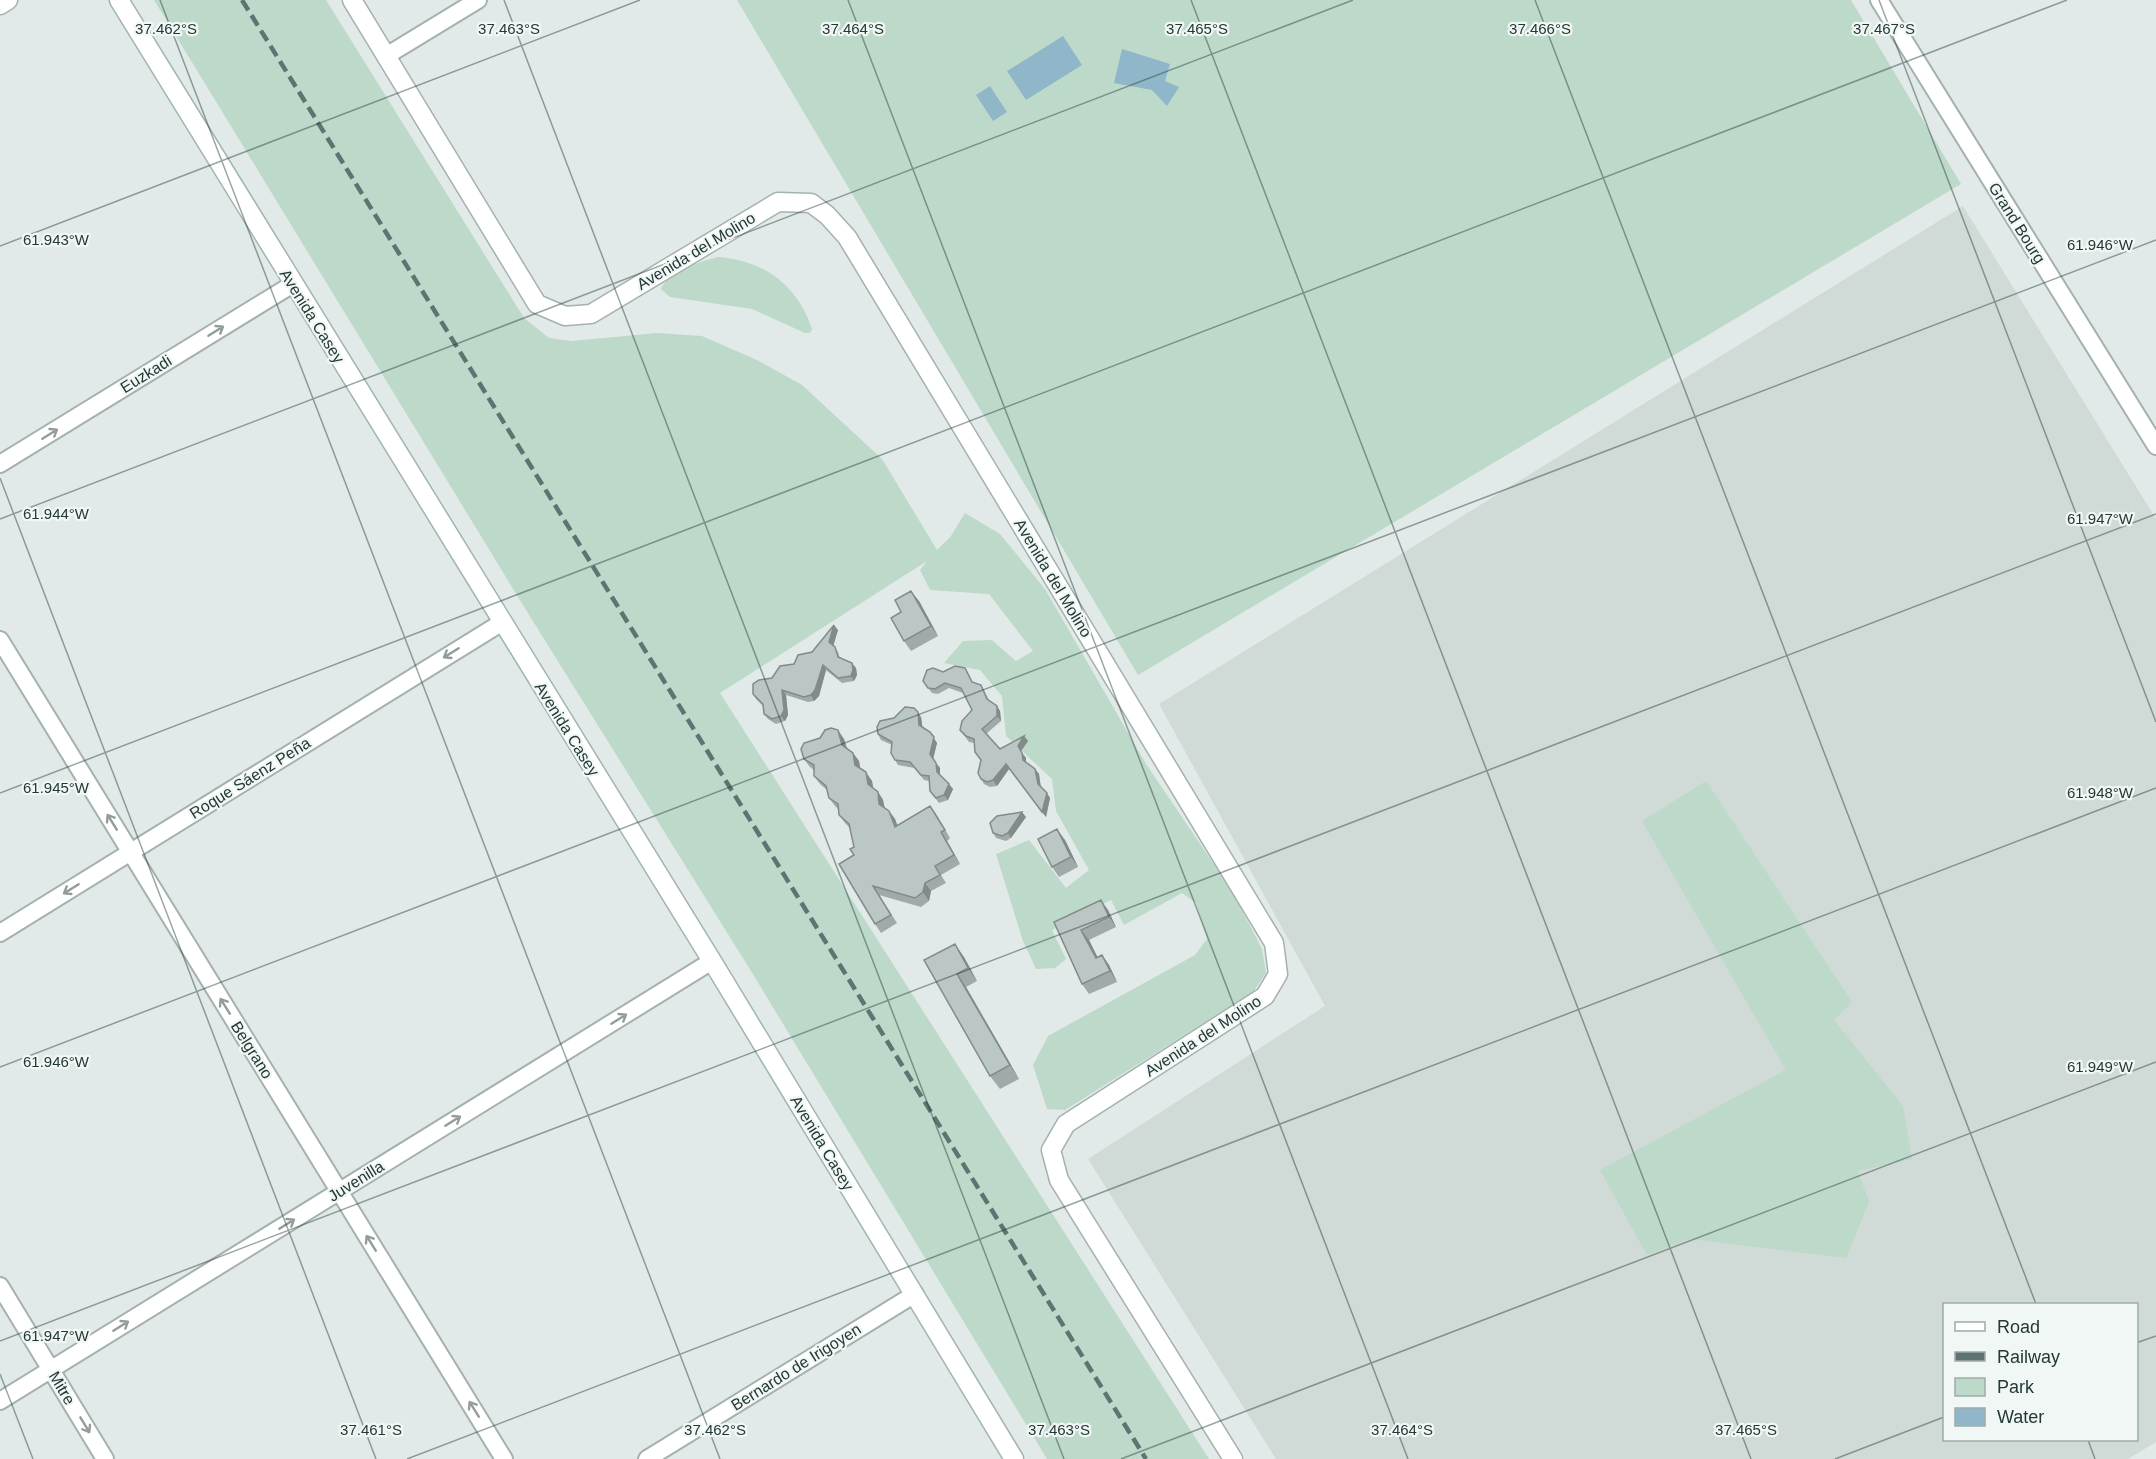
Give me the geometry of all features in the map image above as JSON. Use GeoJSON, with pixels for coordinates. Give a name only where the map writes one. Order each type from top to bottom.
{"type":"FeatureCollection","features":[{"type":"Feature","properties":{"kind":"street"},"geometry":{"type":"LineString","coordinates":[[0,5],[8,0]]}},
{"type":"Feature","properties":{"kind":"street","name":"Avenida Casey"},"geometry":{"type":"LineString","coordinates":[[118,0],[712,962],[1014,1459]]}},
{"type":"Feature","properties":{"kind":"street","name":"Avenida del Molino"},"geometry":{"type":"LineString","coordinates":[[352,0],[537,304],[565,316],[591,314],[778,202],[811,203],[827,214],[847,237],[1268,933],[1274,943],[1278,974],[1265,996],[1066,1124],[1051,1150],[1059,1180],[1233,1459]]}},
{"type":"Feature","properties":{"kind":"street"},"geometry":{"type":"LineString","coordinates":[[386,56],[478,0]]}},
{"type":"Feature","properties":{"kind":"street","name":"Grand Bourg"},"geometry":{"type":"LineString","coordinates":[[1879,0],[2156,446]]}},
{"type":"Feature","properties":{"kind":"street","name":"Euzkadi"},"geometry":{"type":"LineString","coordinates":[[0,464],[293,284]]}},
{"type":"Feature","properties":{"kind":"street","name":"Roque Sáenz Peña"},"geometry":{"type":"LineString","coordinates":[[0,933],[501,623]]}},
{"type":"Feature","properties":{"kind":"street","name":"Belgrano"},"geometry":{"type":"LineString","coordinates":[[0,640],[504,1459]]}},
{"type":"Feature","properties":{"kind":"street","name":"Juvenilla"},"geometry":{"type":"LineString","coordinates":[[0,1401],[712,962]]}},
{"type":"Feature","properties":{"kind":"street","name":"Mitre"},"geometry":{"type":"LineString","coordinates":[[0,1286],[105,1459]]}},
{"type":"Feature","properties":{"kind":"street","name":"Bernardo de Irigoyen"},"geometry":{"type":"LineString","coordinates":[[647,1459],[915,1294]]}},
{"type":"Feature","properties":{"kind":"shaded area"},"geometry":{"type":"Polygon","coordinates":[[[1963,206],[2156,519],[2156,1442],[2128,1459],[1276,1459],[1088,1159],[1325,1006],[1159,704],[1963,206]]]}},
{"type":"Feature","properties":{"kind":"green space"},"geometry":{"type":"Polygon","coordinates":[[[154,0],[326,0],[524,318],[549,338],[572,341],[657,333],[702,336],[759,361],[802,385],[882,459],[937,550],[951,536],[965,513],[1000,534],[1045,589],[1146,764],[1232,891],[1262,949],[1266,973],[1253,992],[1065,1110],[1047,1109],[1033,1065],[1048,1036],[1195,955],[1207,939],[1196,903],[1182,893],[1124,925],[1111,900],[1052,930],[1066,959],[1055,968],[1036,969],[1023,941],[996,854],[1029,840],[1066,888],[1089,870],[1056,811],[1052,779],[1006,736],[1002,696],[980,670],[944,663],[963,641],[992,640],[1016,661],[1033,651],[989,594],[930,590],[920,570],[927,561],[720,693],[1209,1459],[1047,1459],[751,971],[526,610],[154,0]]]}},
{"type":"Feature","properties":{"kind":"green space"},"geometry":{"type":"Polygon","coordinates":[[[737,0],[1851,0],[1961,184],[1138,675],[737,0]]]}},
{"type":"Feature","properties":{"kind":"green space"},"geometry":{"type":"Polygon","coordinates":[[[717,257],[749,263],[776,277],[797,299],[812,329],[810,333],[805,333],[752,309],[670,297],[661,289],[665,282],[677,272],[717,257]]]}},
{"type":"Feature","properties":{"kind":"green space"},"geometry":{"type":"Polygon","coordinates":[[[1706,781],[1852,1002],[1834,1020],[1903,1106],[1912,1159],[1858,1171],[1869,1202],[1846,1258],[1691,1239],[1647,1255],[1600,1170],[1786,1070],[1642,821],[1706,781]]]}},
{"type":"Feature","properties":{"kind":"water"},"geometry":{"type":"Polygon","coordinates":[[[1063,36],[1082,65],[1026,100],[1007,71],[1063,36]]]}},
{"type":"Feature","properties":{"kind":"water"},"geometry":{"type":"Polygon","coordinates":[[[1122,49],[1170,64],[1165,81],[1179,87],[1167,106],[1152,90],[1114,83],[1122,49]]]}},
{"type":"Feature","properties":{"kind":"water"},"geometry":{"type":"Polygon","coordinates":[[[990,86],[1007,112],[993,121],[976,95],[990,86]]]}},
{"type":"Feature","properties":{"kind":"building"},"geometry":{"type":"Polygon","coordinates":[[[911,591],[931,626],[904,641],[891,618],[901,612],[895,600],[911,591]]]}},
{"type":"Feature","properties":{"kind":"building"},"geometry":{"type":"Polygon","coordinates":[[[834,625],[829,642],[835,647],[838,657],[852,663],[851,676],[838,678],[823,665],[815,690],[811,695],[804,697],[782,690],[784,710],[781,716],[772,719],[764,714],[763,704],[753,694],[753,684],[759,680],[772,678],[780,666],[794,664],[798,655],[812,652],[834,625]]]}},
{"type":"Feature","properties":{"kind":"building"},"geometry":{"type":"Polygon","coordinates":[[[955,666],[965,668],[972,682],[981,685],[987,699],[997,706],[997,716],[982,729],[1000,749],[1024,736],[1018,746],[1023,760],[1035,769],[1038,784],[1047,793],[1042,812],[1006,764],[993,780],[987,782],[981,779],[978,773],[981,760],[975,752],[974,739],[966,736],[960,730],[962,721],[972,710],[961,688],[945,683],[935,689],[928,688],[923,681],[927,670],[933,668],[943,672],[955,666]]]}},
{"type":"Feature","properties":{"kind":"building"},"geometry":{"type":"Polygon","coordinates":[[[905,707],[914,708],[918,712],[919,725],[934,737],[930,754],[936,763],[937,772],[949,784],[944,795],[936,798],[930,791],[929,776],[921,775],[910,762],[895,760],[891,753],[892,742],[878,734],[877,727],[880,721],[894,718],[905,707]]]}},
{"type":"Feature","properties":{"kind":"building"},"geometry":{"type":"Polygon","coordinates":[[[831,728],[838,730],[842,745],[853,753],[855,765],[866,772],[868,784],[878,792],[879,804],[889,811],[895,827],[930,806],[945,830],[941,832],[954,855],[935,866],[940,875],[925,883],[923,892],[915,898],[873,886],[891,915],[875,924],[839,864],[854,855],[850,849],[854,847],[849,824],[839,815],[838,804],[829,798],[826,786],[814,776],[814,765],[804,759],[801,749],[804,743],[820,738],[825,730],[831,728]]]}},
{"type":"Feature","properties":{"kind":"building"},"geometry":{"type":"Polygon","coordinates":[[[1022,812],[1008,833],[1002,836],[993,833],[990,823],[997,816],[1022,812]]]}},
{"type":"Feature","properties":{"kind":"building"},"geometry":{"type":"Polygon","coordinates":[[[1057,829],[1071,857],[1052,867],[1038,839],[1057,829]]]}},
{"type":"Feature","properties":{"kind":"building"},"geometry":{"type":"Polygon","coordinates":[[[1101,900],[1109,917],[1081,930],[1096,958],[1102,955],[1110,971],[1082,984],[1054,922],[1101,900]]]}},
{"type":"Feature","properties":{"kind":"building"},"geometry":{"type":"Polygon","coordinates":[[[955,944],[968,968],[957,974],[1010,1065],[990,1076],[924,960],[955,944]]]}},
{"type":"Feature","properties":{"kind":"railway"},"geometry":{"type":"LineString","coordinates":[[242,0],[1146,1459]]}}]}
